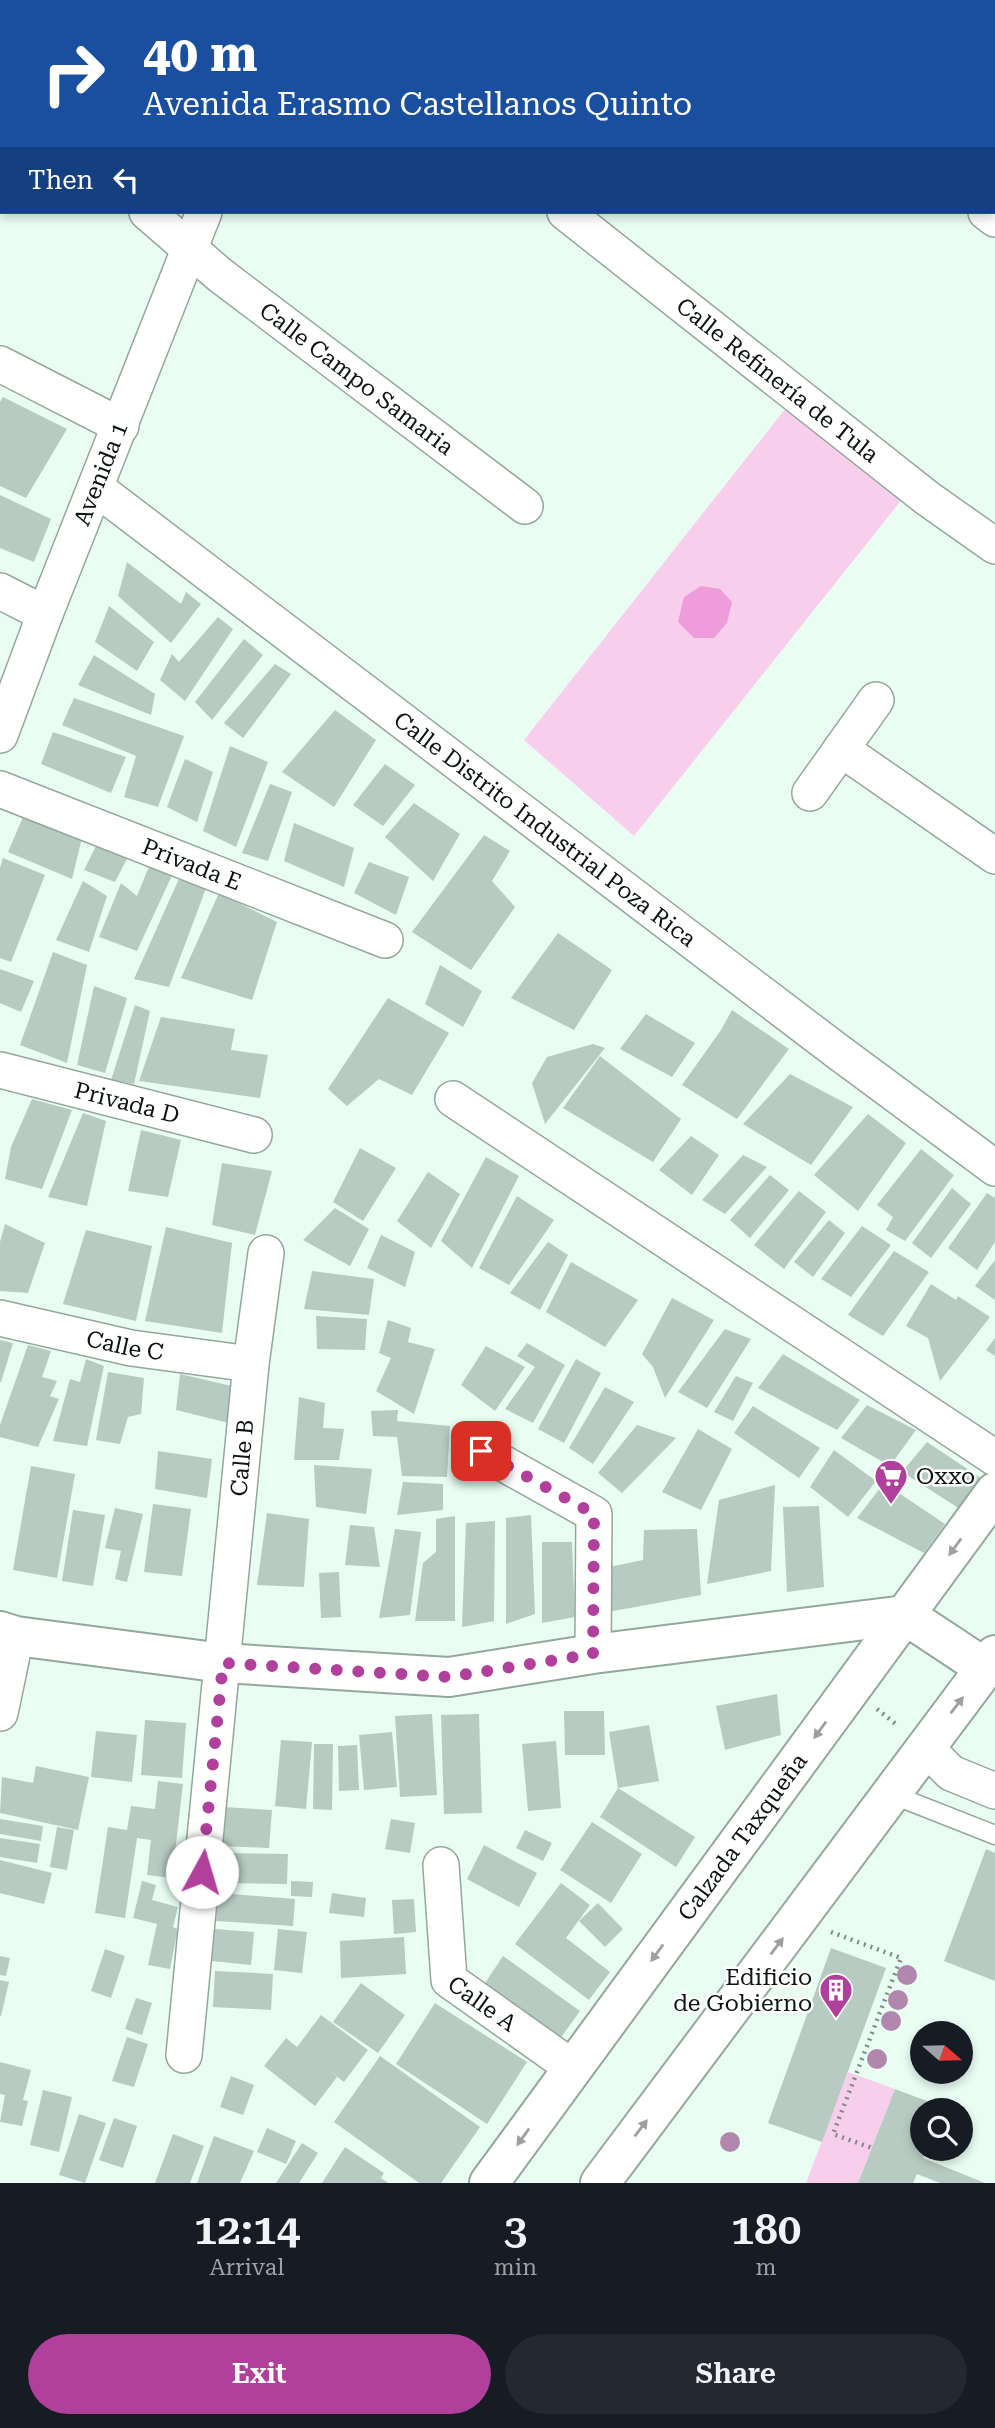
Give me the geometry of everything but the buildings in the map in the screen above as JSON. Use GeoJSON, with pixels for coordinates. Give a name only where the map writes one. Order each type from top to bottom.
{"type":"FeatureCollection","features":[{"type":"Feature","properties":{"kind":"main road","name":"Calzada Taxqueña"},"geometry":{"type":"LineString","coordinates":[[489,2183],[995,1492]]}},
{"type":"Feature","properties":{"kind":"main road"},"geometry":{"type":"LineString","coordinates":[[8,1634],[223,1663],[449,1677],[593,1654],[905,1615],[990,1662],[600,2183]]}},
{"type":"Feature","properties":{"kind":"street","name":"Calle Campo Samaria"},"geometry":{"type":"LineString","coordinates":[[149,214],[220,275],[525,506]]}},
{"type":"Feature","properties":{"kind":"street","name":"Avenida 1"},"geometry":{"type":"LineString","coordinates":[[0,736],[45,614],[203,214]]}},
{"type":"Feature","properties":{"kind":"street","name":"Calle Refinería de Tula"},"geometry":{"type":"LineString","coordinates":[[568,214],[928,498],[995,546]]}},
{"type":"Feature","properties":{"kind":"street"},"geometry":{"type":"LineString","coordinates":[[0,364],[121,426]]}},
{"type":"Feature","properties":{"kind":"street","name":"Calle Distrito Industrial Poza Rica"},"geometry":{"type":"LineString","coordinates":[[96,488],[826,1043],[995,1168]]}},
{"type":"Feature","properties":{"kind":"street"},"geometry":{"type":"LineString","coordinates":[[0,591],[45,614]]}},
{"type":"Feature","properties":{"kind":"street"},"geometry":{"type":"LineString","coordinates":[[810,793],[876,700]]}},
{"type":"Feature","properties":{"kind":"street"},"geometry":{"type":"LineString","coordinates":[[841,749],[995,856]]}},
{"type":"Feature","properties":{"kind":"street","name":"Privada E"},"geometry":{"type":"LineString","coordinates":[[0,789],[385,940]]}},
{"type":"Feature","properties":{"kind":"street","name":"Privada D"},"geometry":{"type":"LineString","coordinates":[[0,1070],[254,1135]]}},
{"type":"Feature","properties":{"kind":"street"},"geometry":{"type":"LineString","coordinates":[[453,1099],[995,1458]]}},
{"type":"Feature","properties":{"kind":"street","name":"Calle B"},"geometry":{"type":"LineString","coordinates":[[184,2055],[251,1364],[266,1253]]}},
{"type":"Feature","properties":{"kind":"street","name":"Calle C"},"geometry":{"type":"LineString","coordinates":[[0,1318],[131,1348],[251,1364]]}},
{"type":"Feature","properties":{"kind":"street"},"geometry":{"type":"LineString","coordinates":[[481,1451],[594,1514],[593,1654]]}},
{"type":"Feature","properties":{"kind":"street"},"geometry":{"type":"LineString","coordinates":[[0,1713],[8,1634]]}},
{"type":"Feature","properties":{"kind":"street"},"geometry":{"type":"LineString","coordinates":[[926,1748],[951,1773],[995,1791]]}},
{"type":"Feature","properties":{"kind":"street","name":"Calle A"},"geometry":{"type":"LineString","coordinates":[[442,1865],[449,1980],[573,2068]]}},
{"type":"Feature","properties":{"kind":"lane"},"geometry":{"type":"LineString","coordinates":[[891,1794],[995,1835]]}},
{"type":"Feature","properties":{"kind":"path"},"geometry":{"type":"LineString","coordinates":[[851,1689],[926,1748]]}},
{"type":"Feature","properties":{"kind":"path"},"geometry":{"type":"LineString","coordinates":[[799,1918],[901,1958],[833,2134],[872,2148]]}},
{"type":"Feature","properties":{"kind":"shaded area"},"geometry":{"type":"Polygon","coordinates":[[[793,399],[907,493],[634,836],[524,740],[793,399]]]}},
{"type":"Feature","properties":{"kind":"shaded area"},"geometry":{"type":"Polygon","coordinates":[[[701,586],[720,589],[732,602],[727,623],[714,638],[694,638],[678,622],[684,597],[701,586]]]}},
{"type":"Feature","properties":{"kind":"shaded area"},"geometry":{"type":"Polygon","coordinates":[[[848,2072],[895,2089],[858,2183],[806,2183],[848,2072]]]}},
{"type":"Feature","properties":{"kind":"place","name":"Oxxo"},"geometry":{"type":"Point","coordinates":[891,1506]}},
{"type":"Feature","properties":{"kind":"place","name":"Edificio de Gobierno"},"geometry":{"type":"Point","coordinates":[836,2020]}},
{"type":"Feature","properties":{"kind":"route"},"geometry":{"type":"LineString","coordinates":[[202,1872],[223,1663],[449,1677],[593,1654],[594,1514],[481,1451]]}}]}
